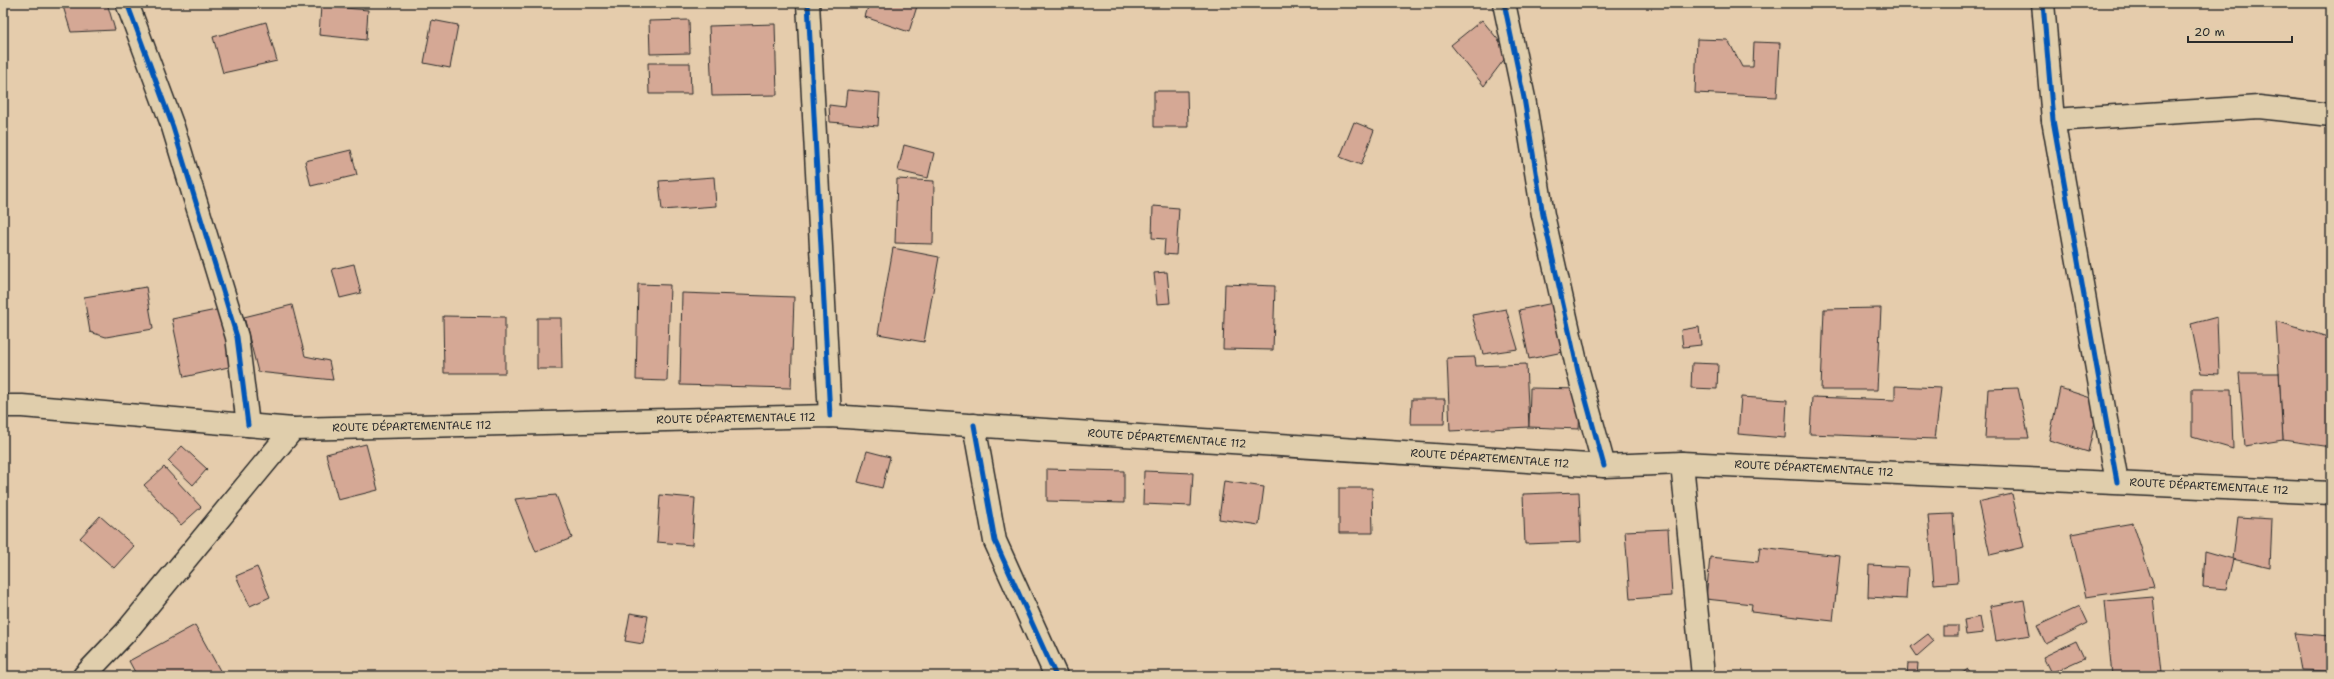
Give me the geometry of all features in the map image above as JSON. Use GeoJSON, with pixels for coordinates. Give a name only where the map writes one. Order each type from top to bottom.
{"type":"FeatureCollection","features":[{"type":"Feature","properties":{"kind":"street"},"geometry":{"type":"LineString","coordinates":[[127,3],[173,127],[237,337],[248,425]]}},
{"type":"Feature","properties":{"kind":"street"},"geometry":{"type":"LineString","coordinates":[[808,3],[830,416]]}},
{"type":"Feature","properties":{"kind":"street"},"geometry":{"type":"LineString","coordinates":[[1504,3],[1524,98],[1543,215],[1578,371],[1604,466]]}},
{"type":"Feature","properties":{"kind":"street"},"geometry":{"type":"LineString","coordinates":[[2043,3],[2053,120],[2117,482]]}},
{"type":"Feature","properties":{"kind":"street"},"geometry":{"type":"LineString","coordinates":[[2053,120],[2259,107],[2331,115]]}},
{"type":"Feature","properties":{"kind":"street","name":"ROUTE DÉPARTEMENTALE 112"},"geometry":{"type":"LineString","coordinates":[[3,406],[22,406],[293,429],[830,416],[1604,466],[1682,463],[2331,492]]}},
{"type":"Feature","properties":{"kind":"street"},"geometry":{"type":"LineString","coordinates":[[974,425],[995,541],[1056,676]]}},
{"type":"Feature","properties":{"kind":"street"},"geometry":{"type":"LineString","coordinates":[[84,676],[125,633],[293,429]]}},
{"type":"Feature","properties":{"kind":"street"},"geometry":{"type":"LineString","coordinates":[[1682,463],[1703,676]]}},
{"type":"Feature","properties":{"kind":"building"},"geometry":{"type":"Polygon","coordinates":[[[62,3],[107,3],[115,30],[71,32],[62,3]]]}},
{"type":"Feature","properties":{"kind":"building"},"geometry":{"type":"Polygon","coordinates":[[[869,3],[918,3],[909,32],[865,17],[869,3]]]}},
{"type":"Feature","properties":{"kind":"building"},"geometry":{"type":"Polygon","coordinates":[[[321,6],[368,10],[366,40],[319,35],[321,6]]]}},
{"type":"Feature","properties":{"kind":"building"},"geometry":{"type":"Polygon","coordinates":[[[432,20],[458,25],[450,68],[424,63],[432,20]]]}},
{"type":"Feature","properties":{"kind":"building"},"geometry":{"type":"Polygon","coordinates":[[[689,20],[690,53],[650,54],[649,21],[689,20]]]}},
{"type":"Feature","properties":{"kind":"building"},"geometry":{"type":"Polygon","coordinates":[[[1482,20],[1509,53],[1484,86],[1451,45],[1482,20]]]}},
{"type":"Feature","properties":{"kind":"building"},"geometry":{"type":"Polygon","coordinates":[[[266,22],[277,61],[223,73],[213,37],[266,22]]]}},
{"type":"Feature","properties":{"kind":"building"},"geometry":{"type":"Polygon","coordinates":[[[775,24],[777,95],[712,96],[709,26],[775,24]]]}},
{"type":"Feature","properties":{"kind":"building"},"geometry":{"type":"Polygon","coordinates":[[[1697,39],[1728,40],[1742,67],[1753,67],[1754,42],[1780,43],[1777,97],[1695,93],[1697,39]]]}},
{"type":"Feature","properties":{"kind":"building"},"geometry":{"type":"Polygon","coordinates":[[[648,63],[690,63],[691,94],[649,94],[648,63]]]}},
{"type":"Feature","properties":{"kind":"building"},"geometry":{"type":"Polygon","coordinates":[[[847,90],[880,93],[878,126],[830,122],[829,105],[845,107],[847,90]]]}},
{"type":"Feature","properties":{"kind":"building"},"geometry":{"type":"Polygon","coordinates":[[[1154,91],[1187,91],[1188,127],[1154,127],[1154,91]]]}},
{"type":"Feature","properties":{"kind":"building"},"geometry":{"type":"Polygon","coordinates":[[[1354,122],[1374,130],[1361,165],[1340,157],[1354,122]]]}},
{"type":"Feature","properties":{"kind":"building"},"geometry":{"type":"Polygon","coordinates":[[[904,145],[934,153],[928,178],[898,171],[904,145]]]}},
{"type":"Feature","properties":{"kind":"building"},"geometry":{"type":"Polygon","coordinates":[[[351,150],[357,175],[311,186],[305,161],[351,150]]]}},
{"type":"Feature","properties":{"kind":"building"},"geometry":{"type":"Polygon","coordinates":[[[714,177],[716,206],[662,210],[659,181],[714,177]]]}},
{"type":"Feature","properties":{"kind":"building"},"geometry":{"type":"Polygon","coordinates":[[[897,179],[934,181],[933,244],[895,243],[897,179]]]}},
{"type":"Feature","properties":{"kind":"building"},"geometry":{"type":"Polygon","coordinates":[[[1153,206],[1179,208],[1176,255],[1164,254],[1165,239],[1152,238],[1153,206]]]}},
{"type":"Feature","properties":{"kind":"building"},"geometry":{"type":"Polygon","coordinates":[[[893,248],[939,257],[924,342],[878,334],[893,248]]]}},
{"type":"Feature","properties":{"kind":"building"},"geometry":{"type":"Polygon","coordinates":[[[354,264],[361,293],[340,298],[332,269],[354,264]]]}},
{"type":"Feature","properties":{"kind":"building"},"geometry":{"type":"Polygon","coordinates":[[[1167,272],[1170,303],[1157,304],[1154,273],[1167,272]]]}},
{"type":"Feature","properties":{"kind":"building"},"geometry":{"type":"Polygon","coordinates":[[[638,284],[670,285],[667,381],[636,380],[638,284]]]}},
{"type":"Feature","properties":{"kind":"building"},"geometry":{"type":"Polygon","coordinates":[[[1225,284],[1275,286],[1273,350],[1223,349],[1225,284]]]}},
{"type":"Feature","properties":{"kind":"building"},"geometry":{"type":"Polygon","coordinates":[[[146,287],[153,329],[106,337],[90,332],[84,297],[146,287]]]}},
{"type":"Feature","properties":{"kind":"building"},"geometry":{"type":"Polygon","coordinates":[[[682,293],[794,297],[791,388],[680,385],[682,293]]]}},
{"type":"Feature","properties":{"kind":"building"},"geometry":{"type":"Polygon","coordinates":[[[1558,302],[1568,351],[1529,359],[1519,310],[1558,302]]]}},
{"type":"Feature","properties":{"kind":"building"},"geometry":{"type":"Polygon","coordinates":[[[292,305],[305,356],[329,361],[333,380],[258,372],[244,317],[292,305]]]}},
{"type":"Feature","properties":{"kind":"building"},"geometry":{"type":"Polygon","coordinates":[[[1881,308],[1877,390],[1821,390],[1824,309],[1881,308]]]}},
{"type":"Feature","properties":{"kind":"building"},"geometry":{"type":"Polygon","coordinates":[[[221,309],[233,366],[184,377],[172,319],[221,309]]]}},
{"type":"Feature","properties":{"kind":"building"},"geometry":{"type":"Polygon","coordinates":[[[1506,309],[1518,349],[1483,354],[1472,315],[1506,309]]]}},
{"type":"Feature","properties":{"kind":"building"},"geometry":{"type":"Polygon","coordinates":[[[443,316],[505,317],[505,373],[444,373],[443,316]]]}},
{"type":"Feature","properties":{"kind":"building"},"geometry":{"type":"Polygon","coordinates":[[[2217,317],[2219,374],[2201,373],[2191,324],[2217,317]]]}},
{"type":"Feature","properties":{"kind":"building"},"geometry":{"type":"Polygon","coordinates":[[[537,318],[561,318],[562,369],[537,369],[537,318]]]}},
{"type":"Feature","properties":{"kind":"building"},"geometry":{"type":"Polygon","coordinates":[[[2276,321],[2331,338],[2331,447],[2283,440],[2276,321]]]}},
{"type":"Feature","properties":{"kind":"building"},"geometry":{"type":"Polygon","coordinates":[[[1699,327],[1701,345],[1683,347],[1681,330],[1699,327]]]}},
{"type":"Feature","properties":{"kind":"building"},"geometry":{"type":"Polygon","coordinates":[[[1475,357],[1476,366],[1526,364],[1529,427],[1450,431],[1447,358],[1475,357]]]}},
{"type":"Feature","properties":{"kind":"building"},"geometry":{"type":"Polygon","coordinates":[[[1692,363],[1718,364],[1717,389],[1691,388],[1692,363]]]}},
{"type":"Feature","properties":{"kind":"building"},"geometry":{"type":"Polygon","coordinates":[[[2239,373],[2279,373],[2283,440],[2245,446],[2239,373]]]}},
{"type":"Feature","properties":{"kind":"building"},"geometry":{"type":"Polygon","coordinates":[[[1895,386],[1941,388],[1935,439],[1810,434],[1812,397],[1895,400],[1895,386]]]}},
{"type":"Feature","properties":{"kind":"building"},"geometry":{"type":"Polygon","coordinates":[[[1530,388],[1581,389],[1579,429],[1529,427],[1530,388]]]}},
{"type":"Feature","properties":{"kind":"building"},"geometry":{"type":"Polygon","coordinates":[[[2018,388],[2029,438],[1985,438],[1988,389],[2018,388]]]}},
{"type":"Feature","properties":{"kind":"building"},"geometry":{"type":"Polygon","coordinates":[[[2060,388],[2100,401],[2088,452],[2049,440],[2060,388]]]}},
{"type":"Feature","properties":{"kind":"building"},"geometry":{"type":"Polygon","coordinates":[[[2192,389],[2231,389],[2233,449],[2192,437],[2192,389]]]}},
{"type":"Feature","properties":{"kind":"building"},"geometry":{"type":"Polygon","coordinates":[[[1741,397],[1787,400],[1785,438],[1738,434],[1741,397]]]}},
{"type":"Feature","properties":{"kind":"building"},"geometry":{"type":"Polygon","coordinates":[[[1412,399],[1445,399],[1444,424],[1411,424],[1412,399]]]}},
{"type":"Feature","properties":{"kind":"building"},"geometry":{"type":"Polygon","coordinates":[[[366,444],[378,490],[338,500],[326,454],[366,444]]]}},
{"type":"Feature","properties":{"kind":"building"},"geometry":{"type":"Polygon","coordinates":[[[182,446],[207,469],[193,485],[168,461],[182,446]]]}},
{"type":"Feature","properties":{"kind":"building"},"geometry":{"type":"Polygon","coordinates":[[[867,451],[890,457],[882,488],[858,482],[867,451]]]}},
{"type":"Feature","properties":{"kind":"building"},"geometry":{"type":"Polygon","coordinates":[[[164,467],[201,507],[181,525],[144,485],[164,467]]]}},
{"type":"Feature","properties":{"kind":"building"},"geometry":{"type":"Polygon","coordinates":[[[1047,469],[1124,471],[1124,503],[1047,501],[1047,469]]]}},
{"type":"Feature","properties":{"kind":"building"},"geometry":{"type":"Polygon","coordinates":[[[1144,471],[1193,473],[1191,506],[1143,504],[1144,471]]]}},
{"type":"Feature","properties":{"kind":"building"},"geometry":{"type":"Polygon","coordinates":[[[1224,481],[1264,487],[1259,525],[1219,519],[1224,481]]]}},
{"type":"Feature","properties":{"kind":"building"},"geometry":{"type":"Polygon","coordinates":[[[1339,488],[1372,488],[1373,533],[1339,533],[1339,488]]]}},
{"type":"Feature","properties":{"kind":"building"},"geometry":{"type":"Polygon","coordinates":[[[1579,492],[1581,542],[1525,544],[1523,494],[1579,492]]]}},
{"type":"Feature","properties":{"kind":"building"},"geometry":{"type":"Polygon","coordinates":[[[2012,494],[2024,547],[1990,555],[1978,502],[2012,494]]]}},
{"type":"Feature","properties":{"kind":"building"},"geometry":{"type":"Polygon","coordinates":[[[556,495],[572,538],[536,552],[515,499],[556,495]]]}},
{"type":"Feature","properties":{"kind":"building"},"geometry":{"type":"Polygon","coordinates":[[[660,495],[695,498],[692,545],[657,542],[660,495]]]}},
{"type":"Feature","properties":{"kind":"building"},"geometry":{"type":"Polygon","coordinates":[[[1953,514],[1958,582],[1934,584],[1928,515],[1953,514]]]}},
{"type":"Feature","properties":{"kind":"building"},"geometry":{"type":"Polygon","coordinates":[[[100,516],[134,546],[114,568],[80,538],[100,516]]]}},
{"type":"Feature","properties":{"kind":"building"},"geometry":{"type":"Polygon","coordinates":[[[2238,517],[2272,519],[2270,568],[2233,559],[2238,517]]]}},
{"type":"Feature","properties":{"kind":"building"},"geometry":{"type":"Polygon","coordinates":[[[2133,523],[2154,587],[2086,597],[2071,534],[2133,523]]]}},
{"type":"Feature","properties":{"kind":"building"},"geometry":{"type":"Polygon","coordinates":[[[1668,529],[1672,596],[1630,599],[1625,531],[1668,529]]]}},
{"type":"Feature","properties":{"kind":"building"},"geometry":{"type":"Polygon","coordinates":[[[1760,547],[1840,556],[1833,621],[1751,612],[1752,604],[1706,599],[1710,557],[1758,562],[1760,547]]]}},
{"type":"Feature","properties":{"kind":"building"},"geometry":{"type":"Polygon","coordinates":[[[2205,551],[2233,559],[2226,589],[2203,587],[2205,551]]]}},
{"type":"Feature","properties":{"kind":"building"},"geometry":{"type":"Polygon","coordinates":[[[1869,565],[1908,567],[1906,599],[1868,597],[1869,565]]]}},
{"type":"Feature","properties":{"kind":"building"},"geometry":{"type":"Polygon","coordinates":[[[257,567],[270,597],[250,606],[236,576],[257,567]]]}},
{"type":"Feature","properties":{"kind":"building"},"geometry":{"type":"Polygon","coordinates":[[[2153,597],[2161,672],[2112,676],[2105,601],[2153,597]]]}},
{"type":"Feature","properties":{"kind":"building"},"geometry":{"type":"Polygon","coordinates":[[[2024,600],[2030,635],[1996,641],[1990,606],[2024,600]]]}},
{"type":"Feature","properties":{"kind":"building"},"geometry":{"type":"Polygon","coordinates":[[[2080,606],[2088,623],[2046,644],[2037,626],[2080,606]]]}},
{"type":"Feature","properties":{"kind":"building"},"geometry":{"type":"Polygon","coordinates":[[[630,613],[648,616],[643,644],[625,641],[630,613]]]}},
{"type":"Feature","properties":{"kind":"building"},"geometry":{"type":"Polygon","coordinates":[[[1980,617],[1983,633],[1966,635],[1964,620],[1980,617]]]}},
{"type":"Feature","properties":{"kind":"building"},"geometry":{"type":"Polygon","coordinates":[[[195,625],[223,676],[137,676],[129,661],[195,625]]]}},
{"type":"Feature","properties":{"kind":"building"},"geometry":{"type":"Polygon","coordinates":[[[1943,626],[1958,626],[1958,636],[1943,636],[1943,626]]]}},
{"type":"Feature","properties":{"kind":"building"},"geometry":{"type":"Polygon","coordinates":[[[2294,633],[2331,636],[2331,671],[2301,670],[2294,633]]]}},
{"type":"Feature","properties":{"kind":"building"},"geometry":{"type":"Polygon","coordinates":[[[1928,634],[1934,641],[1917,656],[1911,647],[1928,634]]]}},
{"type":"Feature","properties":{"kind":"building"},"geometry":{"type":"Polygon","coordinates":[[[2076,641],[2084,658],[2051,673],[2043,657],[2076,641]]]}},
{"type":"Feature","properties":{"kind":"building"},"geometry":{"type":"Polygon","coordinates":[[[1908,663],[1918,663],[1917,676],[1907,676],[1908,663]]]}},
{"type":"Feature","properties":{"kind":"building"},"geometry":{"type":"Polygon","coordinates":[[[1968,669],[1973,676],[1958,676],[1968,669]]]}},
{"type":"Feature","properties":{"kind":"cycle path"},"geometry":{"type":"LineString","coordinates":[[127,3],[173,127],[237,337],[248,425]]}},
{"type":"Feature","properties":{"kind":"cycle path"},"geometry":{"type":"LineString","coordinates":[[808,3],[830,416]]}},
{"type":"Feature","properties":{"kind":"cycle path"},"geometry":{"type":"LineString","coordinates":[[1504,3],[1524,98],[1543,215],[1578,371],[1604,466]]}},
{"type":"Feature","properties":{"kind":"cycle path"},"geometry":{"type":"LineString","coordinates":[[2043,3],[2053,120],[2117,482]]}},
{"type":"Feature","properties":{"kind":"cycle path"},"geometry":{"type":"LineString","coordinates":[[974,425],[995,541],[1056,676]]}}]}
